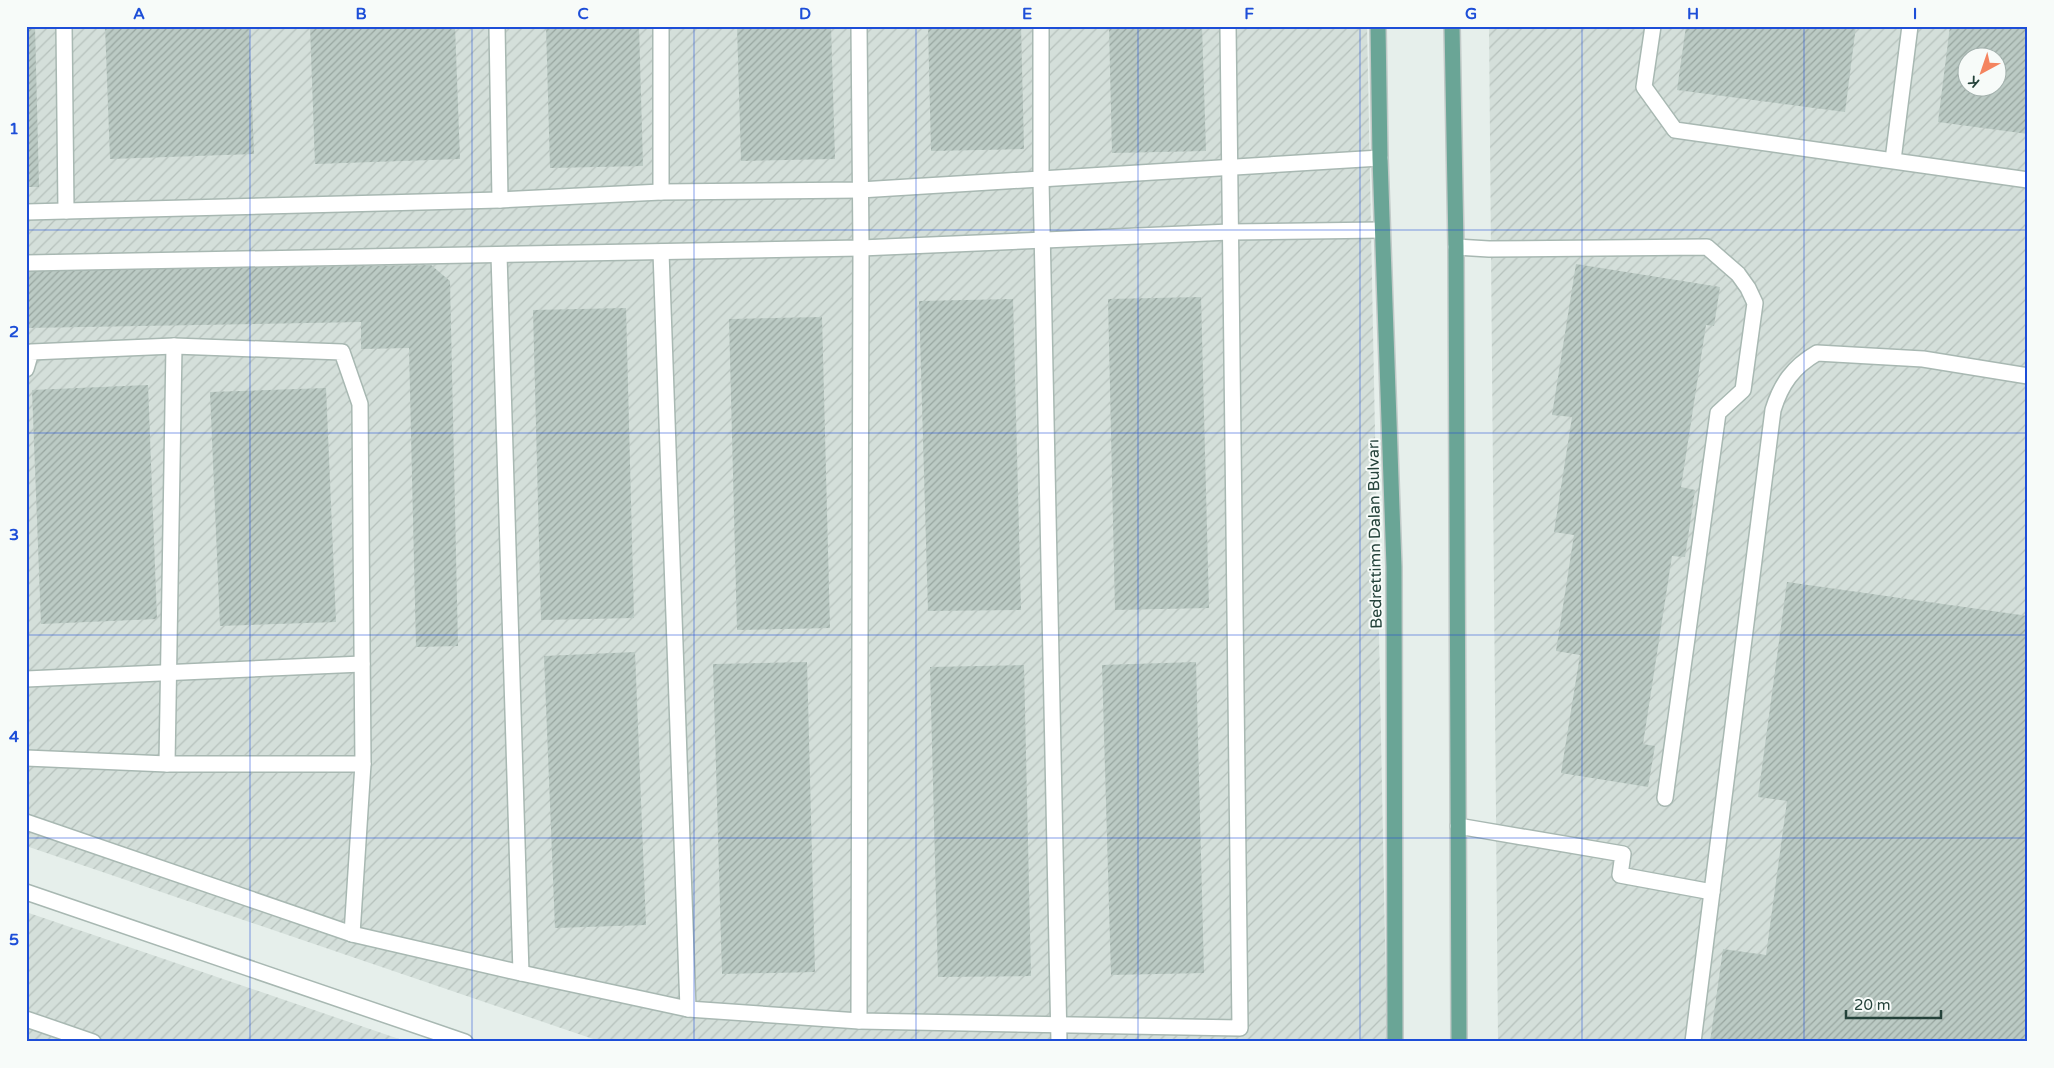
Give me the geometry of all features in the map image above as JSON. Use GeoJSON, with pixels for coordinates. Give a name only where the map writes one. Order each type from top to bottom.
{"type":"FeatureCollection","features":[{"type":"Feature","properties":{"kind":"main road","name":"Bedrettimn Dalan Bulvarı"},"geometry":{"type":"LineString","coordinates":[[1378,26],[1382,230],[1394,567],[1395,1042]]}},
{"type":"Feature","properties":{"kind":"main road"},"geometry":{"type":"LineString","coordinates":[[1452,26],[1456,247],[1459,1042]]}},
{"type":"Feature","properties":{"kind":"street"},"geometry":{"type":"LineString","coordinates":[[64,26],[66,211]]}},
{"type":"Feature","properties":{"kind":"street"},"geometry":{"type":"LineString","coordinates":[[497,26],[500,200]]}},
{"type":"Feature","properties":{"kind":"street"},"geometry":{"type":"LineString","coordinates":[[661,26],[661,192]]}},
{"type":"Feature","properties":{"kind":"street"},"geometry":{"type":"LineString","coordinates":[[859,26],[861,248],[859,1021]]}},
{"type":"Feature","properties":{"kind":"street"},"geometry":{"type":"LineString","coordinates":[[1041,26],[1041,180],[1059,1042]]}},
{"type":"Feature","properties":{"kind":"street"},"geometry":{"type":"LineString","coordinates":[[26,822],[352,934],[688,1009],[859,1021],[1240,1028],[1228,26]]}},
{"type":"Feature","properties":{"kind":"street"},"geometry":{"type":"LineString","coordinates":[[1653,26],[1644,87],[1675,130],[2028,180]]}},
{"type":"Feature","properties":{"kind":"street"},"geometry":{"type":"LineString","coordinates":[[1893,160],[1910,26]]}},
{"type":"Feature","properties":{"kind":"street"},"geometry":{"type":"LineString","coordinates":[[26,212],[500,200],[661,192],[860,190],[1380,158]]}},
{"type":"Feature","properties":{"kind":"street"},"geometry":{"type":"LineString","coordinates":[[26,263],[861,248],[1230,232],[1382,230]]}},
{"type":"Feature","properties":{"kind":"street"},"geometry":{"type":"LineString","coordinates":[[1456,247],[1489,249],[1707,247],[1738,274],[1748,288],[1755,303],[1743,390],[1718,413],[1665,798]]}},
{"type":"Feature","properties":{"kind":"street"},"geometry":{"type":"LineString","coordinates":[[661,252],[688,1009]]}},
{"type":"Feature","properties":{"kind":"street"},"geometry":{"type":"LineString","coordinates":[[499,255],[521,973]]}},
{"type":"Feature","properties":{"kind":"street"},"geometry":{"type":"LineString","coordinates":[[26,369],[31,352],[174,346],[342,352],[360,404],[363,764],[352,934]]}},
{"type":"Feature","properties":{"kind":"street"},"geometry":{"type":"LineString","coordinates":[[168,764],[174,346]]}},
{"type":"Feature","properties":{"kind":"street"},"geometry":{"type":"LineString","coordinates":[[1693,1042],[1773,410],[1779,392],[1788,376],[1802,362],[1817,353],[1923,359],[2028,376]]}},
{"type":"Feature","properties":{"kind":"street"},"geometry":{"type":"LineString","coordinates":[[26,679],[362,664]]}},
{"type":"Feature","properties":{"kind":"street"},"geometry":{"type":"LineString","coordinates":[[26,758],[168,764],[363,764]]}},
{"type":"Feature","properties":{"kind":"street"},"geometry":{"type":"LineString","coordinates":[[1458,826],[1623,854],[1620,875],[1712,892]]}},
{"type":"Feature","properties":{"kind":"street"},"geometry":{"type":"LineString","coordinates":[[26,892],[465,1042]]}},
{"type":"Feature","properties":{"kind":"street"},"geometry":{"type":"LineString","coordinates":[[26,1019],[93,1042]]}},
{"type":"Feature","properties":{"kind":"shaded area"},"geometry":{"type":"Polygon","coordinates":[[[26,26],[1367,26],[1387,1042],[602,1042],[26,846],[26,26]]]}},
{"type":"Feature","properties":{"kind":"shaded area"},"geometry":{"type":"Polygon","coordinates":[[[1489,26],[2028,26],[2028,1042],[1498,1042],[1489,26]]]}},
{"type":"Feature","properties":{"kind":"shaded area"},"geometry":{"type":"Polygon","coordinates":[[[26,912],[408,1042],[26,1042],[26,912]]]}},
{"type":"Feature","properties":{"kind":"building"},"geometry":{"type":"Polygon","coordinates":[[[26,26],[35,26],[39,187],[26,187],[26,26]]]}},
{"type":"Feature","properties":{"kind":"building"},"geometry":{"type":"Polygon","coordinates":[[[105,26],[249,26],[254,154],[110,159],[105,26]]]}},
{"type":"Feature","properties":{"kind":"building"},"geometry":{"type":"Polygon","coordinates":[[[310,26],[455,26],[460,159],[315,164],[310,26]]]}},
{"type":"Feature","properties":{"kind":"building"},"geometry":{"type":"Polygon","coordinates":[[[546,26],[639,26],[643,166],[550,168],[546,26]]]}},
{"type":"Feature","properties":{"kind":"building"},"geometry":{"type":"Polygon","coordinates":[[[737,26],[831,26],[835,159],[741,161],[737,26]]]}},
{"type":"Feature","properties":{"kind":"building"},"geometry":{"type":"Polygon","coordinates":[[[928,26],[1021,26],[1024,149],[931,151],[928,26]]]}},
{"type":"Feature","properties":{"kind":"building"},"geometry":{"type":"Polygon","coordinates":[[[1109,26],[1202,26],[1206,151],[1112,153],[1109,26]]]}},
{"type":"Feature","properties":{"kind":"building"},"geometry":{"type":"Polygon","coordinates":[[[1686,26],[1856,26],[1845,112],[1677,90],[1686,26]]]}},
{"type":"Feature","properties":{"kind":"building"},"geometry":{"type":"Polygon","coordinates":[[[1950,26],[2028,26],[2028,134],[1938,122],[1950,26]]]}},
{"type":"Feature","properties":{"kind":"building"},"geometry":{"type":"Polygon","coordinates":[[[1576,264],[1720,287],[1714,326],[1706,325],[1681,487],[1695,490],[1685,557],[1672,556],[1643,744],[1655,746],[1648,787],[1561,773],[1580,655],[1556,651],[1574,535],[1554,532],[1572,417],[1552,415],[1576,264]]]}},
{"type":"Feature","properties":{"kind":"building"},"geometry":{"type":"Polygon","coordinates":[[[431,265],[450,281],[458,646],[416,647],[409,348],[361,349],[361,322],[26,328],[26,271],[431,265]]]}},
{"type":"Feature","properties":{"kind":"building"},"geometry":{"type":"Polygon","coordinates":[[[1201,297],[1209,608],[1115,610],[1108,299],[1201,297]]]}},
{"type":"Feature","properties":{"kind":"building"},"geometry":{"type":"Polygon","coordinates":[[[1013,299],[1021,610],[928,611],[919,301],[1013,299]]]}},
{"type":"Feature","properties":{"kind":"building"},"geometry":{"type":"Polygon","coordinates":[[[626,308],[634,618],[541,620],[533,310],[626,308]]]}},
{"type":"Feature","properties":{"kind":"building"},"geometry":{"type":"Polygon","coordinates":[[[822,317],[830,628],[737,630],[729,319],[822,317]]]}},
{"type":"Feature","properties":{"kind":"building"},"geometry":{"type":"Polygon","coordinates":[[[148,385],[157,619],[41,624],[32,390],[148,385]]]}},
{"type":"Feature","properties":{"kind":"building"},"geometry":{"type":"Polygon","coordinates":[[[326,388],[336,622],[220,626],[210,392],[326,388]]]}},
{"type":"Feature","properties":{"kind":"building"},"geometry":{"type":"Polygon","coordinates":[[[1787,582],[2028,616],[2028,1042],[1710,1042],[1723,949],[1766,955],[1787,801],[1758,797],[1787,582]]]}},
{"type":"Feature","properties":{"kind":"building"},"geometry":{"type":"Polygon","coordinates":[[[635,652],[646,925],[555,928],[544,656],[635,652]]]}},
{"type":"Feature","properties":{"kind":"building"},"geometry":{"type":"Polygon","coordinates":[[[807,662],[815,972],[722,974],[713,664],[807,662]]]}},
{"type":"Feature","properties":{"kind":"building"},"geometry":{"type":"Polygon","coordinates":[[[1196,662],[1204,973],[1111,975],[1102,665],[1196,662]]]}},
{"type":"Feature","properties":{"kind":"building"},"geometry":{"type":"Polygon","coordinates":[[[1024,665],[1031,976],[938,977],[930,667],[1024,665]]]}}]}
